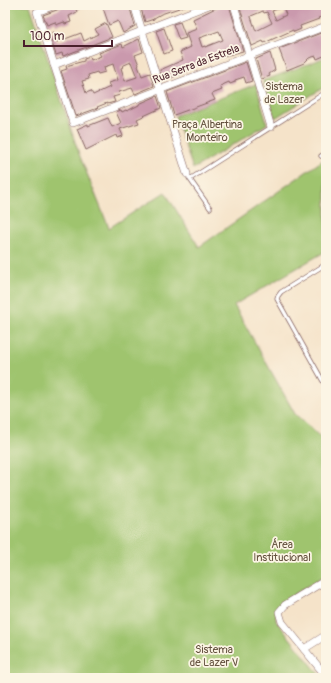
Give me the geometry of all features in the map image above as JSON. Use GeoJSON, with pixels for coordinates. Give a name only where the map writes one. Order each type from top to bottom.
{"type":"FeatureCollection","features":[{"type":"Feature","properties":{"kind":"street"},"geometry":{"type":"LineString","coordinates":[[55,5],[38,12],[54,65],[209,5]]}},
{"type":"Feature","properties":{"kind":"street"},"geometry":{"type":"LineString","coordinates":[[134,5],[188,176]]}},
{"type":"Feature","properties":{"kind":"street"},"geometry":{"type":"LineString","coordinates":[[234,5],[271,127]]}},
{"type":"Feature","properties":{"kind":"street","name":"Rua Serra da Estrela"},"geometry":{"type":"LineString","coordinates":[[54,65],[73,123],[326,26]]}},
{"type":"Feature","properties":{"kind":"street"},"geometry":{"type":"LineString","coordinates":[[326,580],[285,605],[280,612],[282,622],[326,676]]}},
{"type":"Feature","properties":{"kind":"street"},"geometry":{"type":"LineString","coordinates":[[304,649],[326,635]]}},
{"type":"Feature","properties":{"kind":"lane"},"geometry":{"type":"LineString","coordinates":[[210,208],[188,176],[271,127],[326,92]]}},
{"type":"Feature","properties":{"kind":"lane"},"geometry":{"type":"LineString","coordinates":[[321,156],[326,153]]}},
{"type":"Feature","properties":{"kind":"lane"},"geometry":{"type":"LineString","coordinates":[[326,264],[281,292],[277,299],[320,376],[326,384]]}},
{"type":"Feature","properties":{"kind":"green space"},"geometry":{"type":"Polygon","coordinates":[[[5,5],[30,5],[79,154],[109,228],[165,192],[199,247],[326,158],[326,251],[234,305],[295,414],[326,442],[326,575],[282,602],[277,608],[276,613],[276,621],[322,678],[5,678],[5,5]]]}},
{"type":"Feature","properties":{"kind":"green space","name":"Sistema de Lazer"},"geometry":{"type":"Polygon","coordinates":[[[326,57],[326,86],[275,118],[263,81],[326,57]]]}},
{"type":"Feature","properties":{"kind":"green space","name":"Praça Albertina Monteiro"},"geometry":{"type":"Polygon","coordinates":[[[256,84],[267,124],[193,169],[175,116],[256,84]]]}},
{"type":"Feature","properties":{"kind":"building"},"geometry":{"type":"Polygon","coordinates":[[[65,5],[87,5],[76,10],[77,12],[69,16],[71,22],[65,24],[64,22],[56,25],[55,22],[47,25],[43,15],[57,10],[65,5]]]}},
{"type":"Feature","properties":{"kind":"building"},"geometry":{"type":"Polygon","coordinates":[[[102,5],[129,5],[135,26],[123,33],[118,21],[109,25],[102,5]]]}},
{"type":"Feature","properties":{"kind":"building"},"geometry":{"type":"Polygon","coordinates":[[[140,5],[185,6],[161,14],[154,19],[145,22],[140,5]]]}},
{"type":"Feature","properties":{"kind":"building"},"geometry":{"type":"Polygon","coordinates":[[[222,5],[229,5],[243,51],[194,66],[186,70],[187,71],[163,81],[160,70],[183,60],[180,52],[191,47],[186,33],[197,29],[193,19],[222,5]],[[219,31],[199,38],[202,47],[223,40],[219,31]]]}},
{"type":"Feature","properties":{"kind":"building"},"geometry":{"type":"Polygon","coordinates":[[[239,5],[326,5],[326,15],[300,26],[301,29],[294,32],[293,30],[264,43],[263,41],[252,46],[239,5]],[[283,7],[272,11],[276,20],[286,15],[283,7]],[[263,11],[251,16],[256,31],[272,23],[267,12],[264,13],[263,11]]]}},
{"type":"Feature","properties":{"kind":"building"},"geometry":{"type":"Polygon","coordinates":[[[180,22],[186,38],[179,40],[173,24],[180,22]]]}},
{"type":"Feature","properties":{"kind":"building"},"geometry":{"type":"Polygon","coordinates":[[[106,23],[112,37],[63,56],[62,53],[56,55],[49,34],[54,32],[57,42],[81,33],[84,41],[98,34],[95,29],[106,23]]]}},
{"type":"Feature","properties":{"kind":"building"},"geometry":{"type":"Polygon","coordinates":[[[164,28],[172,51],[164,54],[156,31],[164,28]]]}},
{"type":"Feature","properties":{"kind":"building"},"geometry":{"type":"Polygon","coordinates":[[[326,31],[326,55],[317,59],[316,56],[309,58],[304,63],[287,70],[279,49],[326,31]]]}},
{"type":"Feature","properties":{"kind":"building"},"geometry":{"type":"Polygon","coordinates":[[[139,39],[143,52],[135,55],[139,65],[138,66],[142,76],[150,73],[154,86],[135,94],[132,88],[119,92],[120,95],[113,97],[115,102],[107,103],[76,116],[61,71],[67,69],[66,66],[84,61],[84,59],[90,57],[91,60],[101,56],[99,53],[122,44],[123,47],[139,39]],[[131,62],[122,66],[123,67],[121,68],[125,81],[137,77],[131,62]],[[113,64],[104,67],[105,72],[98,74],[97,72],[88,75],[89,79],[82,81],[86,93],[91,91],[93,95],[110,87],[108,83],[118,80],[113,64]]]}},
{"type":"Feature","properties":{"kind":"building"},"geometry":{"type":"Polygon","coordinates":[[[270,53],[275,70],[269,74],[270,76],[262,79],[256,59],[270,53]]]}},
{"type":"Feature","properties":{"kind":"building"},"geometry":{"type":"Polygon","coordinates":[[[246,62],[252,81],[246,83],[244,77],[235,80],[235,82],[230,84],[229,82],[220,86],[222,90],[212,94],[215,100],[174,115],[167,92],[246,62]]]}},
{"type":"Feature","properties":{"kind":"building"},"geometry":{"type":"Polygon","coordinates":[[[157,96],[161,108],[137,119],[139,123],[120,129],[123,136],[117,138],[116,135],[86,150],[77,129],[108,118],[112,127],[121,123],[116,112],[121,110],[122,112],[127,111],[157,96]]]}},
{"type":"Feature","properties":{"kind":"park label","name":"Área Institucional"},"geometry":{"type":"Point","coordinates":[282,550]}},
{"type":"Feature","properties":{"kind":"park label","name":"Sistema de Lazer V"},"geometry":{"type":"Point","coordinates":[214,655]}}]}
